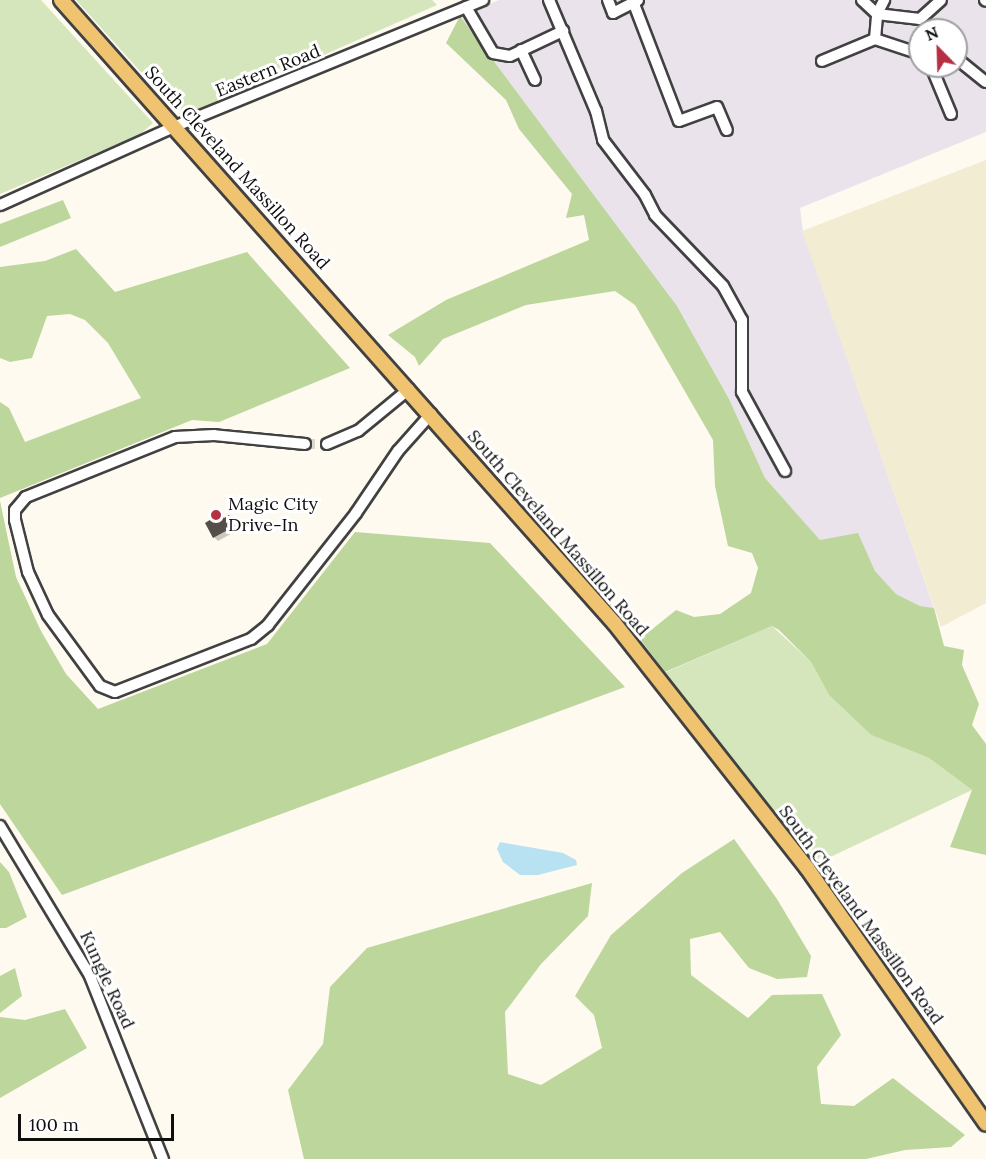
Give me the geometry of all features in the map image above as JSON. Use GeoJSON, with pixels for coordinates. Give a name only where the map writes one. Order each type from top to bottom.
{"type":"FeatureCollection","features":[{"type":"Feature","properties":{"kind":"main road","name":"South Cleveland Massillon Road"},"geometry":{"type":"LineString","coordinates":[[61,0],[176,126],[615,624],[725,761],[849,925],[986,1124]]}},
{"type":"Feature","properties":{"kind":"street","name":"Eastern Road"},"geometry":{"type":"LineString","coordinates":[[0,205],[176,126],[483,0]]}},
{"type":"Feature","properties":{"kind":"street"},"geometry":{"type":"LineString","coordinates":[[549,0],[596,111],[603,140],[645,195],[655,215],[723,286],[742,320],[739,377],[742,392],[785,471]]}},
{"type":"Feature","properties":{"kind":"street"},"geometry":{"type":"LineString","coordinates":[[608,0],[613,13],[636,2],[679,121],[717,106],[727,130]]}},
{"type":"Feature","properties":{"kind":"street"},"geometry":{"type":"LineString","coordinates":[[862,0],[877,14],[908,22]]}},
{"type":"Feature","properties":{"kind":"street"},"geometry":{"type":"LineString","coordinates":[[875,39],[877,14],[884,0]]}},
{"type":"Feature","properties":{"kind":"street"},"geometry":{"type":"LineString","coordinates":[[927,18],[940,0]]}},
{"type":"Feature","properties":{"kind":"street"},"geometry":{"type":"LineString","coordinates":[[466,7],[493,53],[510,56],[563,31]]}},
{"type":"Feature","properties":{"kind":"street"},"geometry":{"type":"LineString","coordinates":[[822,61],[875,39],[908,50]]}},
{"type":"Feature","properties":{"kind":"street"},"geometry":{"type":"LineString","coordinates":[[521,50],[535,80]]}},
{"type":"Feature","properties":{"kind":"street"},"geometry":{"type":"LineString","coordinates":[[968,68],[986,82]]}},
{"type":"Feature","properties":{"kind":"street"},"geometry":{"type":"LineString","coordinates":[[936,78],[951,114]]}},
{"type":"Feature","properties":{"kind":"street"},"geometry":{"type":"LineString","coordinates":[[327,444],[358,431],[409,389]]}},
{"type":"Feature","properties":{"kind":"street"},"geometry":{"type":"LineString","coordinates":[[305,444],[214,435],[175,437],[26,497],[15,510],[15,520],[28,572],[48,615],[100,686],[115,692],[251,639],[268,625],[356,513],[398,451],[431,414]]}},
{"type":"Feature","properties":{"kind":"street","name":"Kungle Road"},"geometry":{"type":"LineString","coordinates":[[0,826],[90,976],[163,1159]]}},
{"type":"Feature","properties":{"kind":"shaded area"},"geometry":{"type":"Polygon","coordinates":[[[499,0],[986,0],[986,132],[800,208],[803,231],[934,608],[920,606],[896,594],[875,571],[858,534],[820,540],[765,478],[729,399],[677,306],[460,16],[499,0]]]}},
{"type":"Feature","properties":{"kind":"shaded area"},"geometry":{"type":"Polygon","coordinates":[[[986,160],[986,603],[941,627],[802,231],[986,160]]]}},
{"type":"Feature","properties":{"kind":"green space"},"geometry":{"type":"Polygon","coordinates":[[[0,0],[41,0],[153,123],[139,135],[0,194],[0,0]]]}},
{"type":"Feature","properties":{"kind":"green space"},"geometry":{"type":"Polygon","coordinates":[[[76,0],[432,0],[437,5],[197,111],[175,110],[76,0]]]}},
{"type":"Feature","properties":{"kind":"green space"},"geometry":{"type":"Polygon","coordinates":[[[460,16],[677,306],[729,399],[765,478],[820,540],[858,533],[875,571],[896,594],[920,606],[934,608],[944,646],[964,650],[962,665],[979,704],[972,725],[986,744],[986,855],[950,847],[972,790],[929,758],[871,735],[829,695],[811,662],[779,630],[772,626],[665,672],[640,639],[676,610],[694,617],[720,614],[751,593],[758,568],[752,553],[728,546],[715,486],[713,440],[635,305],[615,291],[526,305],[443,339],[419,366],[415,357],[388,335],[446,300],[589,240],[584,215],[566,218],[572,194],[519,129],[506,100],[446,43],[460,16]]]}},
{"type":"Feature","properties":{"kind":"green space"},"geometry":{"type":"Polygon","coordinates":[[[63,200],[71,218],[0,247],[0,224],[63,200]]]}},
{"type":"Feature","properties":{"kind":"green space"},"geometry":{"type":"Polygon","coordinates":[[[76,249],[115,292],[247,252],[350,368],[219,422],[192,420],[0,498],[0,402],[9,408],[25,442],[141,398],[108,343],[85,320],[70,314],[47,316],[32,358],[10,362],[0,358],[0,267],[45,261],[76,249]]]}},
{"type":"Feature","properties":{"kind":"green space"},"geometry":{"type":"Polygon","coordinates":[[[0,501],[16,577],[41,631],[66,674],[98,709],[267,644],[355,532],[490,543],[625,687],[62,895],[0,804],[0,501]]]}},
{"type":"Feature","properties":{"kind":"green space"},"geometry":{"type":"Polygon","coordinates":[[[772,626],[811,662],[829,695],[871,735],[929,758],[972,790],[807,868],[657,676],[772,626]]]}},
{"type":"Feature","properties":{"kind":"green space"},"geometry":{"type":"Polygon","coordinates":[[[734,839],[777,899],[811,956],[807,977],[777,979],[749,968],[720,932],[690,939],[691,975],[748,1018],[772,995],[822,994],[841,1035],[817,1067],[821,1104],[854,1106],[893,1078],[965,1135],[951,1147],[905,1150],[866,1159],[304,1159],[288,1090],[323,1044],[330,987],[367,948],[592,883],[588,916],[541,964],[505,1012],[508,1074],[541,1085],[602,1048],[594,1015],[575,996],[611,935],[682,873],[734,839]]]}},
{"type":"Feature","properties":{"kind":"green space"},"geometry":{"type":"Polygon","coordinates":[[[0,862],[9,872],[27,917],[6,928],[0,928],[0,862]]]}},
{"type":"Feature","properties":{"kind":"green space"},"geometry":{"type":"Polygon","coordinates":[[[15,968],[22,996],[0,1013],[0,976],[15,968]]]}},
{"type":"Feature","properties":{"kind":"green space"},"geometry":{"type":"Polygon","coordinates":[[[65,1009],[87,1048],[0,1098],[0,1017],[25,1020],[65,1009]]]}},
{"type":"Feature","properties":{"kind":"water"},"geometry":{"type":"Polygon","coordinates":[[[500,842],[563,853],[576,860],[577,865],[538,875],[520,875],[503,862],[497,849],[500,842]]]}},
{"type":"Feature","properties":{"kind":"building"},"geometry":{"type":"Polygon","coordinates":[[[221,513],[224,518],[229,515],[235,526],[213,538],[205,523],[221,513]]]}},
{"type":"Feature","properties":{"kind":"tunnel"},"geometry":{"type":"LineString","coordinates":[[305,444],[327,444]]}},
{"type":"Feature","properties":{"kind":"place","name":"Magic City Drive-In"},"geometry":{"type":"Point","coordinates":[216,515]}}]}
